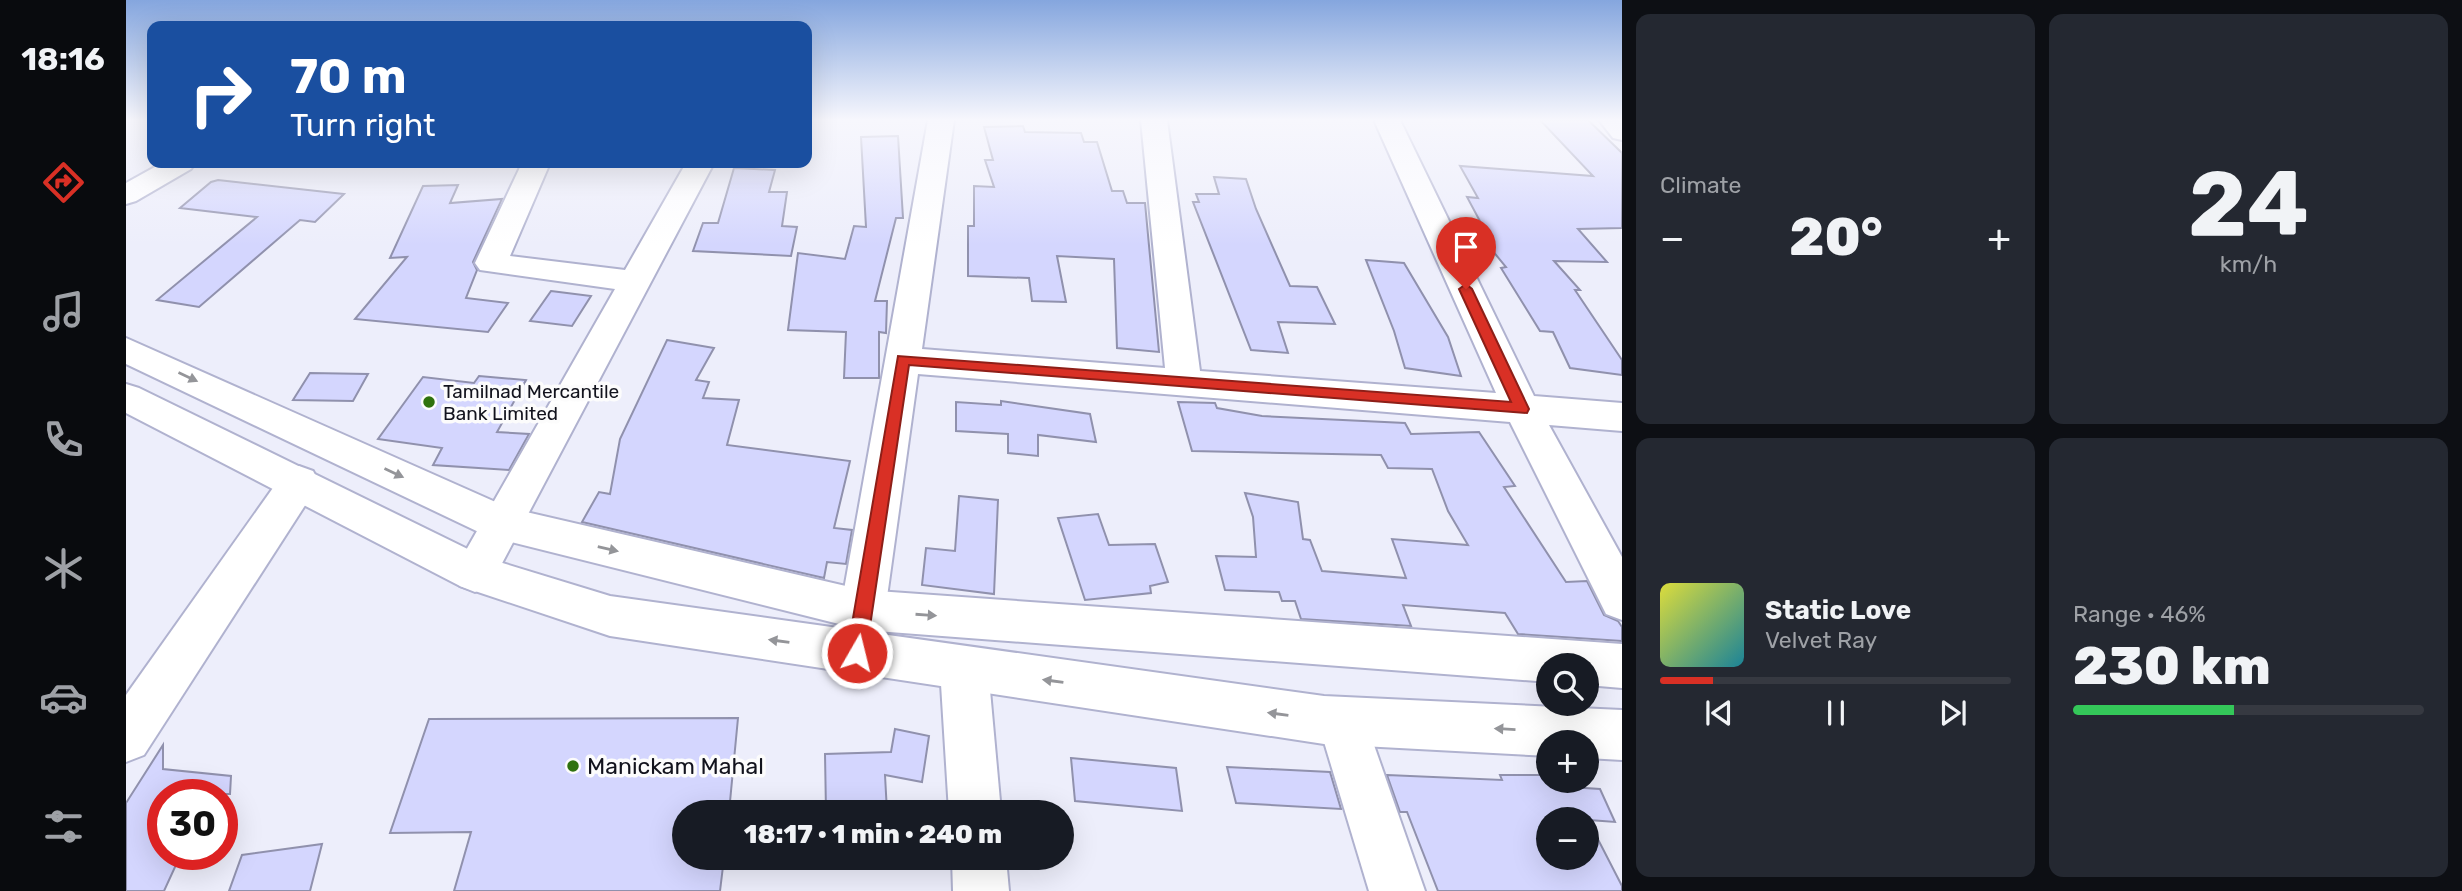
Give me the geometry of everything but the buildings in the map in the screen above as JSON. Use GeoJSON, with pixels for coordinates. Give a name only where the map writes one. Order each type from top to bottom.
{"type":"FeatureCollection","features":[{"type":"Feature","properties":{"kind":"street"},"geometry":{"type":"LineString","coordinates":[[860,631],[934,162]]}},
{"type":"Feature","properties":{"kind":"street"},"geometry":{"type":"LineString","coordinates":[[1159,162],[1184,382]]}},
{"type":"Feature","properties":{"kind":"street"},"geometry":{"type":"LineString","coordinates":[[1406,162],[1521,409],[1622,600]]}},
{"type":"Feature","properties":{"kind":"street"},"geometry":{"type":"LineString","coordinates":[[126,195],[172,168]]}},
{"type":"Feature","properties":{"kind":"street"},"geometry":{"type":"LineString","coordinates":[[534,168],[491,263],[635,281]]}},
{"type":"Feature","properties":{"kind":"street"},"geometry":{"type":"LineString","coordinates":[[475,573],[697,168]]}},
{"type":"Feature","properties":{"kind":"street"},"geometry":{"type":"LineString","coordinates":[[126,350],[502,524],[860,631],[964,668],[1343,722],[1622,735]]}},
{"type":"Feature","properties":{"kind":"street"},"geometry":{"type":"LineString","coordinates":[[903,360],[1622,417]]}},
{"type":"Feature","properties":{"kind":"street"},"geometry":{"type":"LineString","coordinates":[[126,397],[475,573],[610,616],[860,631],[1622,666]]}},
{"type":"Feature","properties":{"kind":"street"},"geometry":{"type":"LineString","coordinates":[[126,737],[299,482]]}},
{"type":"Feature","properties":{"kind":"street"},"geometry":{"type":"LineString","coordinates":[[964,668],[974,800]]}},
{"type":"Feature","properties":{"kind":"street"},"geometry":{"type":"LineString","coordinates":[[1343,722],[1397,891]]}},
{"type":"Feature","properties":{"kind":"street"},"geometry":{"type":"LineString","coordinates":[[980,870],[981,891]]}},
{"type":"Feature","properties":{"kind":"place","name":"Tamilnad Mercantile Bank Limited"},"geometry":{"type":"Point","coordinates":[429,402]}},
{"type":"Feature","properties":{"kind":"place","name":"Manickam Mahal"},"geometry":{"type":"Point","coordinates":[573,766]}},
{"type":"Feature","properties":{"kind":"route"},"geometry":{"type":"LineString","coordinates":[[857,653],[903,360],[1521,409],[1466,289]]}}]}
